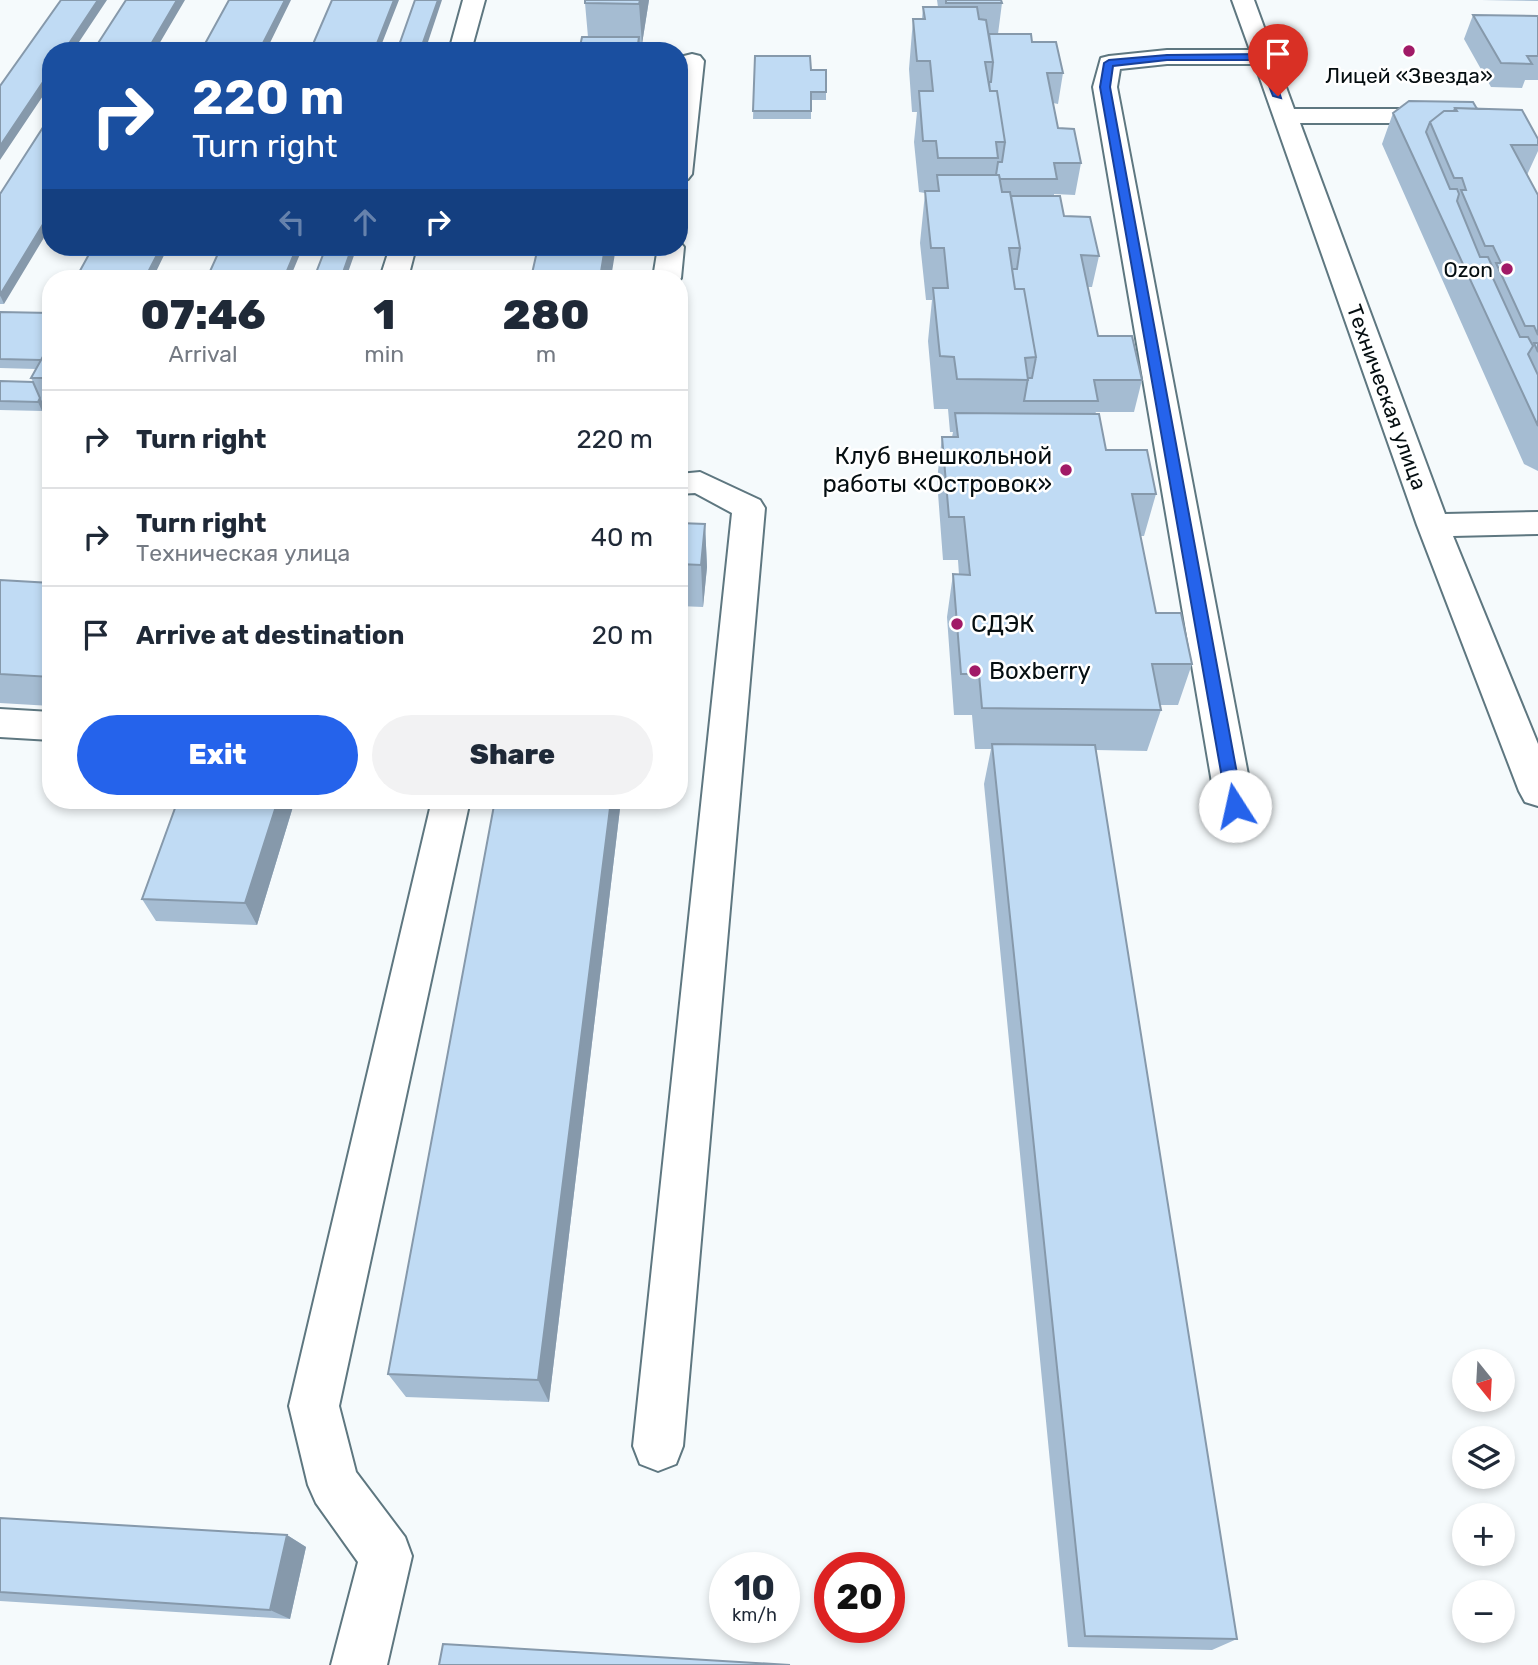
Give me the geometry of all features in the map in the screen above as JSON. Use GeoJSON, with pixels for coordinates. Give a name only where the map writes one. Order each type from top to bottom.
{"type":"FeatureCollection","features":[{"type":"Feature","properties":{"kind":"street"},"geometry":{"type":"LineString","coordinates":[[462,42],[474,0]]}},
{"type":"Feature","properties":{"kind":"street","name":"Техническая улица"},"geometry":{"type":"LineString","coordinates":[[1243,0],[1433,525],[1538,791]]}},
{"type":"Feature","properties":{"kind":"street"},"geometry":{"type":"LineString","coordinates":[[1235,806],[1105,87],[1109,63],[1167,57],[1263,57]]}},
{"type":"Feature","properties":{"kind":"street"},"geometry":{"type":"LineString","coordinates":[[688,96],[692,61]]}},
{"type":"Feature","properties":{"kind":"street"},"geometry":{"type":"LineString","coordinates":[[1285,116],[1471,116]]}},
{"type":"Feature","properties":{"kind":"street"},"geometry":{"type":"LineString","coordinates":[[657,1446],[749,508],[700,482],[688,484]]}},
{"type":"Feature","properties":{"kind":"street"},"geometry":{"type":"LineString","coordinates":[[1433,525],[1538,523]]}},
{"type":"Feature","properties":{"kind":"street"},"geometry":{"type":"LineString","coordinates":[[0,723],[42,725]]}},
{"type":"Feature","properties":{"kind":"street"},"geometry":{"type":"LineString","coordinates":[[359,1665],[386,1556],[334,1485],[314,1406],[449,809]]}},
{"type":"Feature","properties":{"kind":"building"},"geometry":{"type":"Polygon","coordinates":[[[61,0],[98,0],[70,42],[42,42],[42,83],[0,146],[0,86],[61,0]]]}},
{"type":"Feature","properties":{"kind":"building"},"geometry":{"type":"Polygon","coordinates":[[[126,0],[177,0],[152,42],[99,42],[126,0]]]}},
{"type":"Feature","properties":{"kind":"building"},"geometry":{"type":"Polygon","coordinates":[[[229,0],[285,0],[264,42],[206,42],[229,0]]]}},
{"type":"Feature","properties":{"kind":"building"},"geometry":{"type":"Polygon","coordinates":[[[332,0],[394,0],[378,42],[314,42],[332,0]]]}},
{"type":"Feature","properties":{"kind":"building"},"geometry":{"type":"Polygon","coordinates":[[[415,0],[438,0],[423,42],[400,42],[415,0]]]}},
{"type":"Feature","properties":{"kind":"building"},"geometry":{"type":"Polygon","coordinates":[[[585,0],[640,0],[639,4],[585,3],[585,0]]]}},
{"type":"Feature","properties":{"kind":"building"},"geometry":{"type":"Polygon","coordinates":[[[946,0],[1001,0],[1002,3],[946,3],[946,0]]]}},
{"type":"Feature","properties":{"kind":"building"},"geometry":{"type":"Polygon","coordinates":[[[923,7],[977,7],[979,19],[986,20],[993,62],[985,62],[990,91],[997,91],[1005,142],[996,142],[998,158],[938,158],[936,141],[923,141],[919,91],[933,91],[930,61],[917,61],[913,19],[925,19],[923,7]]]}},
{"type":"Feature","properties":{"kind":"building"},"geometry":{"type":"Polygon","coordinates":[[[1473,15],[1538,16],[1538,56],[1527,56],[1532,64],[1501,63],[1473,15]]]}},
{"type":"Feature","properties":{"kind":"building"},"geometry":{"type":"Polygon","coordinates":[[[989,34],[1031,34],[1032,42],[1056,42],[1063,73],[1047,73],[1058,128],[1074,129],[1081,163],[1054,163],[1057,179],[1000,179],[999,175],[996,175],[998,162],[1002,162],[1005,142],[997,91],[990,91],[993,62],[989,34]]]}},
{"type":"Feature","properties":{"kind":"building"},"geometry":{"type":"Polygon","coordinates":[[[582,37],[639,37],[638,42],[581,42],[582,37]]]}},
{"type":"Feature","properties":{"kind":"building"},"geometry":{"type":"Polygon","coordinates":[[[755,56],[810,56],[811,70],[826,70],[826,92],[811,92],[811,111],[753,111],[755,56]]]}},
{"type":"Feature","properties":{"kind":"building"},"geometry":{"type":"Polygon","coordinates":[[[1409,101],[1473,102],[1477,109],[1455,108],[1454,111],[1444,111],[1430,122],[1426,132],[1450,189],[1457,189],[1457,201],[1480,257],[1488,257],[1493,268],[1491,274],[1520,337],[1528,337],[1533,346],[1528,354],[1538,375],[1538,426],[1393,113],[1409,101]]]}},
{"type":"Feature","properties":{"kind":"building"},"geometry":{"type":"Polygon","coordinates":[[[1455,108],[1522,110],[1538,139],[1538,145],[1511,145],[1538,195],[1538,335],[1534,326],[1525,326],[1496,263],[1501,263],[1493,246],[1485,246],[1461,190],[1466,190],[1462,178],[1454,178],[1430,122],[1444,111],[1457,111],[1455,108]]]}},
{"type":"Feature","properties":{"kind":"building"},"geometry":{"type":"Polygon","coordinates":[[[42,129],[42,226],[0,295],[0,194],[42,129]]]}},
{"type":"Feature","properties":{"kind":"building"},"geometry":{"type":"Polygon","coordinates":[[[937,175],[999,175],[1002,192],[1010,192],[1020,248],[1009,248],[1015,289],[1024,289],[1036,357],[1025,358],[1028,380],[957,379],[954,357],[940,356],[933,288],[948,288],[944,248],[931,248],[925,191],[939,191],[937,175]]]}},
{"type":"Feature","properties":{"kind":"building"},"geometry":{"type":"Polygon","coordinates":[[[1011,196],[1060,196],[1064,216],[1090,217],[1099,256],[1081,255],[1098,336],[1132,336],[1142,380],[1094,380],[1098,401],[1024,401],[1028,378],[1032,378],[1036,357],[1024,289],[1015,289],[1012,269],[1017,269],[1020,248],[1011,196]]]}},
{"type":"Feature","properties":{"kind":"building"},"geometry":{"type":"Polygon","coordinates":[[[88,256],[156,256],[149,270],[80,270],[88,256]]]}},
{"type":"Feature","properties":{"kind":"building"},"geometry":{"type":"Polygon","coordinates":[[[217,256],[293,256],[287,270],[211,270],[217,256]]]}},
{"type":"Feature","properties":{"kind":"building"},"geometry":{"type":"Polygon","coordinates":[[[323,256],[349,256],[344,270],[317,270],[323,256]]]}},
{"type":"Feature","properties":{"kind":"building"},"geometry":{"type":"Polygon","coordinates":[[[536,256],[604,256],[601,270],[533,270],[536,256]]]}},
{"type":"Feature","properties":{"kind":"building"},"geometry":{"type":"Polygon","coordinates":[[[0,312],[42,313],[41,360],[0,359],[0,312]]]}},
{"type":"Feature","properties":{"kind":"building"},"geometry":{"type":"Polygon","coordinates":[[[42,358],[42,378],[31,378],[42,358]]]}},
{"type":"Feature","properties":{"kind":"building"},"geometry":{"type":"Polygon","coordinates":[[[0,381],[33,382],[40,398],[38,402],[0,401],[0,381]]]}},
{"type":"Feature","properties":{"kind":"building"},"geometry":{"type":"Polygon","coordinates":[[[955,413],[1099,414],[1106,450],[1147,450],[1156,494],[1132,494],[1156,613],[1181,613],[1192,664],[1152,664],[1161,710],[982,708],[979,674],[961,674],[953,574],[970,575],[964,517],[949,517],[942,437],[958,437],[955,413]]]}},
{"type":"Feature","properties":{"kind":"building"},"geometry":{"type":"Polygon","coordinates":[[[688,523],[705,524],[701,565],[688,564],[688,523]]]}},
{"type":"Feature","properties":{"kind":"building"},"geometry":{"type":"Polygon","coordinates":[[[0,580],[42,582],[42,676],[0,674],[0,580]]]}},
{"type":"Feature","properties":{"kind":"building"},"geometry":{"type":"Polygon","coordinates":[[[992,744],[1095,745],[1237,1639],[1085,1636],[992,744]]]}},
{"type":"Feature","properties":{"kind":"building"},"geometry":{"type":"Polygon","coordinates":[[[175,809],[275,809],[245,903],[142,899],[175,809]]]}},
{"type":"Feature","properties":{"kind":"building"},"geometry":{"type":"Polygon","coordinates":[[[493,809],[610,809],[538,1380],[388,1374],[493,809]]]}},
{"type":"Feature","properties":{"kind":"building"},"geometry":{"type":"Polygon","coordinates":[[[0,1518],[287,1535],[270,1610],[0,1592],[0,1518]]]}},
{"type":"Feature","properties":{"kind":"building"},"geometry":{"type":"Polygon","coordinates":[[[443,1644],[790,1665],[439,1665],[443,1644]]]}},
{"type":"Feature","properties":{"kind":"place","name":"Лицей «Звезда»"},"geometry":{"type":"Point","coordinates":[1409,51]}},
{"type":"Feature","properties":{"kind":"place","name":"Ozon"},"geometry":{"type":"Point","coordinates":[1507,269]}},
{"type":"Feature","properties":{"kind":"place","name":"Клуб внешкольной работы «Островок»"},"geometry":{"type":"Point","coordinates":[1066,470]}},
{"type":"Feature","properties":{"kind":"place","name":"СДЭК"},"geometry":{"type":"Point","coordinates":[957,624]}},
{"type":"Feature","properties":{"kind":"place","name":"Boxberry"},"geometry":{"type":"Point","coordinates":[975,671]}},
{"type":"Feature","properties":{"kind":"route"},"geometry":{"type":"LineString","coordinates":[[1235,806],[1105,87],[1109,63],[1167,57],[1263,57],[1278,96]]}}]}
